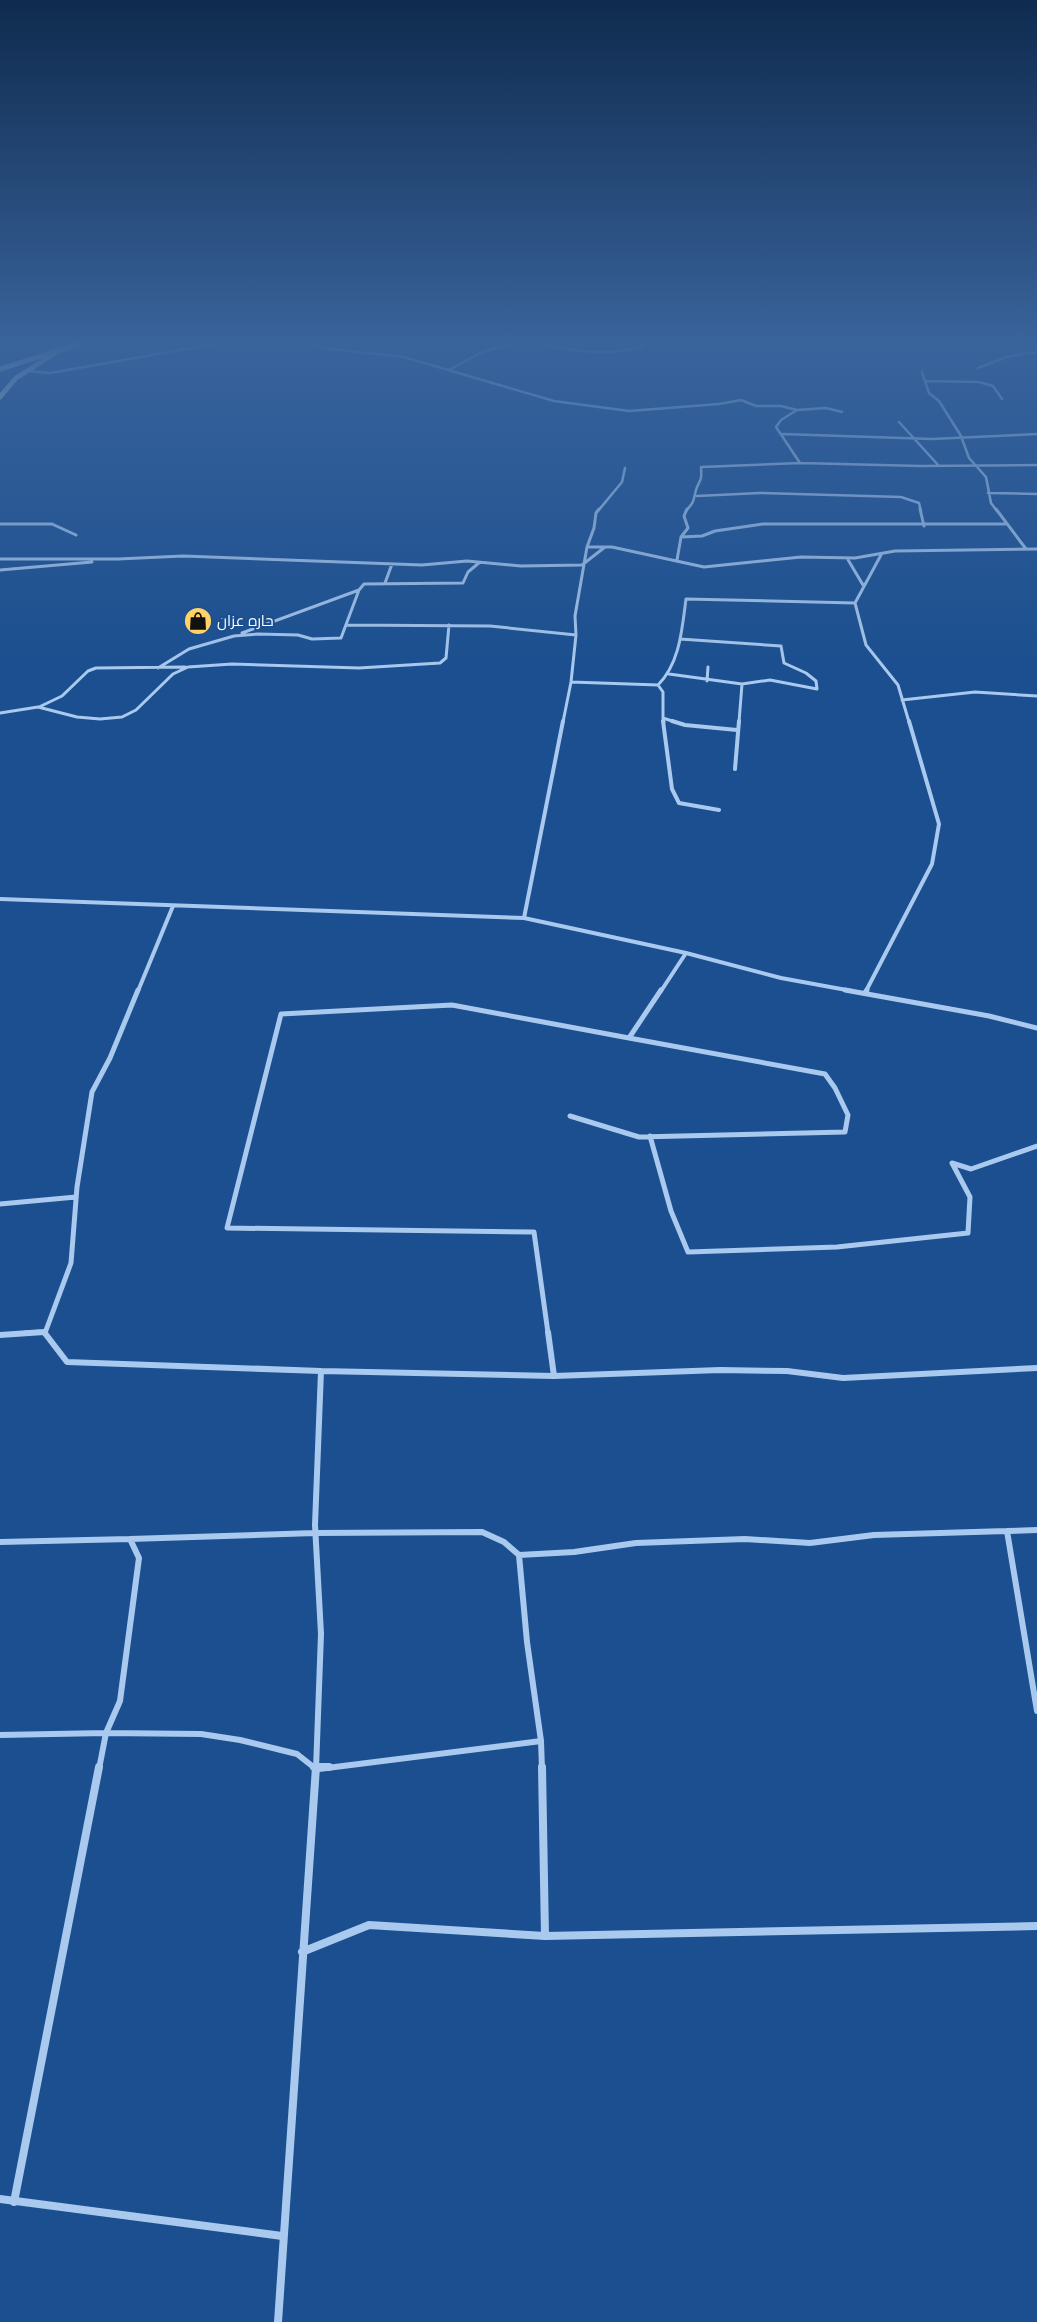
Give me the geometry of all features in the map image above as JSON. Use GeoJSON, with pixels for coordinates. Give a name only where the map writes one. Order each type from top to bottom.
{"type":"FeatureCollection","features":[{"type":"Feature","properties":{"kind":"street"},"geometry":{"type":"LineString","coordinates":[[795,452],[800,464]]}},
{"type":"Feature","properties":{"kind":"street"},"geometry":{"type":"LineString","coordinates":[[927,452],[939,466]]}},
{"type":"Feature","properties":{"kind":"street"},"geometry":{"type":"LineString","coordinates":[[967,452],[969,458],[986,477],[991,503],[1026,549]]}},
{"type":"Feature","properties":{"kind":"street"},"geometry":{"type":"LineString","coordinates":[[677,560],[681,537],[688,528],[684,516],[685,512],[694,505],[697,496],[696,490],[702,481],[701,467],[800,464],[1037,465]]}},
{"type":"Feature","properties":{"kind":"street"},"geometry":{"type":"LineString","coordinates":[[524,918],[572,682],[576,635],[575,616],[586,547],[594,528],[596,513],[622,482],[625,468]]}},
{"type":"Feature","properties":{"kind":"street"},"geometry":{"type":"LineString","coordinates":[[697,496],[760,493],[901,498],[919,503],[924,526]]}},
{"type":"Feature","properties":{"kind":"street"},"geometry":{"type":"LineString","coordinates":[[988,493],[1002,495],[1037,494]]}},
{"type":"Feature","properties":{"kind":"street"},"geometry":{"type":"LineString","coordinates":[[0,524],[52,524],[76,535]]}},
{"type":"Feature","properties":{"kind":"street"},"geometry":{"type":"LineString","coordinates":[[681,537],[702,536],[715,531],[763,524],[924,526],[1007,524]]}},
{"type":"Feature","properties":{"kind":"street"},"geometry":{"type":"LineString","coordinates":[[586,547],[605,547],[677,560],[704,567],[801,557],[847,558],[880,555],[895,551],[1037,549]]}},
{"type":"Feature","properties":{"kind":"street"},"geometry":{"type":"LineString","coordinates":[[0,559],[118,559],[183,556],[308,559],[392,564],[481,562],[521,566],[582,565],[605,547]]}},
{"type":"Feature","properties":{"kind":"street"},"geometry":{"type":"LineString","coordinates":[[865,993],[932,864],[939,824],[898,685],[886,674],[883,666],[866,646],[855,603],[880,555]]}},
{"type":"Feature","properties":{"kind":"street"},"geometry":{"type":"LineString","coordinates":[[847,558],[863,586]]}},
{"type":"Feature","properties":{"kind":"street"},"geometry":{"type":"LineString","coordinates":[[0,570],[118,559]]}},
{"type":"Feature","properties":{"kind":"street"},"geometry":{"type":"LineString","coordinates":[[234,636],[258,634],[298,635],[312,639],[341,638],[359,590],[364,584],[463,583],[468,572],[481,562]]}},
{"type":"Feature","properties":{"kind":"street"},"geometry":{"type":"LineString","coordinates":[[385,583],[392,564]]}},
{"type":"Feature","properties":{"kind":"street"},"geometry":{"type":"LineString","coordinates":[[158,668],[189,649],[234,636],[359,590]]}},
{"type":"Feature","properties":{"kind":"street"},"geometry":{"type":"LineString","coordinates":[[572,682],[658,685],[669,674],[680,639],[686,599],[855,603]]}},
{"type":"Feature","properties":{"kind":"street"},"geometry":{"type":"LineString","coordinates":[[346,625],[521,627],[576,635]]}},
{"type":"Feature","properties":{"kind":"street"},"geometry":{"type":"LineString","coordinates":[[0,713],[38,707],[62,696],[88,671],[96,668],[158,668],[232,664],[359,668],[440,663],[446,658],[449,625]]}},
{"type":"Feature","properties":{"kind":"street"},"geometry":{"type":"LineString","coordinates":[[669,674],[707,681],[742,684],[770,680],[817,689],[816,681],[806,673],[784,663],[781,646],[680,639]]}},
{"type":"Feature","properties":{"kind":"street"},"geometry":{"type":"LineString","coordinates":[[38,707],[78,717],[100,719],[122,717],[136,710],[162,688],[173,674],[188,667]]}},
{"type":"Feature","properties":{"kind":"street"},"geometry":{"type":"LineString","coordinates":[[707,681],[708,667]]}},
{"type":"Feature","properties":{"kind":"street"},"geometry":{"type":"LineString","coordinates":[[735,770],[742,684]]}},
{"type":"Feature","properties":{"kind":"street"},"geometry":{"type":"LineString","coordinates":[[658,685],[663,692],[663,718],[672,789],[679,803],[719,810]]}},
{"type":"Feature","properties":{"kind":"street"},"geometry":{"type":"LineString","coordinates":[[902,700],[942,694],[975,692],[1037,696]]}},
{"type":"Feature","properties":{"kind":"street"},"geometry":{"type":"LineString","coordinates":[[663,718],[685,725],[737,730]]}},
{"type":"Feature","properties":{"kind":"street"},"geometry":{"type":"LineString","coordinates":[[0,899],[524,918],[686,952],[781,978],[989,1016],[1037,1028]]}},
{"type":"Feature","properties":{"kind":"street"},"geometry":{"type":"LineString","coordinates":[[44,1332],[71,1263],[76,1197],[92,1092],[110,1058],[173,906]]}},
{"type":"Feature","properties":{"kind":"street"},"geometry":{"type":"LineString","coordinates":[[630,1038],[686,952]]}},
{"type":"Feature","properties":{"kind":"street"},"geometry":{"type":"LineString","coordinates":[[554,1376],[534,1232],[227,1228],[281,1014],[452,1005],[825,1074],[848,1115],[845,1132],[639,1137],[570,1116]]}},
{"type":"Feature","properties":{"kind":"street"},"geometry":{"type":"LineString","coordinates":[[650,1136],[671,1211],[688,1252],[836,1247],[968,1232],[970,1197],[952,1163],[971,1169],[1037,1146]]}},
{"type":"Feature","properties":{"kind":"street"},"geometry":{"type":"LineString","coordinates":[[0,1204],[76,1197]]}},
{"type":"Feature","properties":{"kind":"street"},"geometry":{"type":"LineString","coordinates":[[0,1335],[44,1332]]}},
{"type":"Feature","properties":{"kind":"street"},"geometry":{"type":"LineString","coordinates":[[44,1332],[68,1362],[321,1372],[554,1376],[720,1370],[786,1371],[844,1378],[1037,1368]]}},
{"type":"Feature","properties":{"kind":"street"},"geometry":{"type":"LineString","coordinates":[[278,2322],[282,2236],[316,1769],[321,1634],[316,1533],[321,1372]]}},
{"type":"Feature","properties":{"kind":"street"},"geometry":{"type":"LineString","coordinates":[[519,1555],[574,1552],[636,1543],[745,1540],[810,1544],[874,1535],[1037,1530]]}},
{"type":"Feature","properties":{"kind":"street"},"geometry":{"type":"LineString","coordinates":[[1007,1531],[1037,1711]]}},
{"type":"Feature","properties":{"kind":"street"},"geometry":{"type":"LineString","coordinates":[[0,1542],[316,1533],[482,1532],[504,1542],[519,1555],[527,1642],[540,1741],[545,1936]]}},
{"type":"Feature","properties":{"kind":"street"},"geometry":{"type":"LineString","coordinates":[[14,2202],[106,1733],[120,1701],[140,1558],[130,1539]]}},
{"type":"Feature","properties":{"kind":"street"},"geometry":{"type":"LineString","coordinates":[[0,1735],[201,1734],[240,1740],[297,1754],[316,1769],[540,1741]]}},
{"type":"Feature","properties":{"kind":"street"},"geometry":{"type":"LineString","coordinates":[[302,1952],[369,1925],[545,1936],[1037,1926]]}},
{"type":"Feature","properties":{"kind":"street"},"geometry":{"type":"LineString","coordinates":[[0,2199],[282,2236]]}},
{"type":"Feature","properties":{"kind":"place","name":"حاره عزان"},"geometry":{"type":"Point","coordinates":[198,621]}}]}
